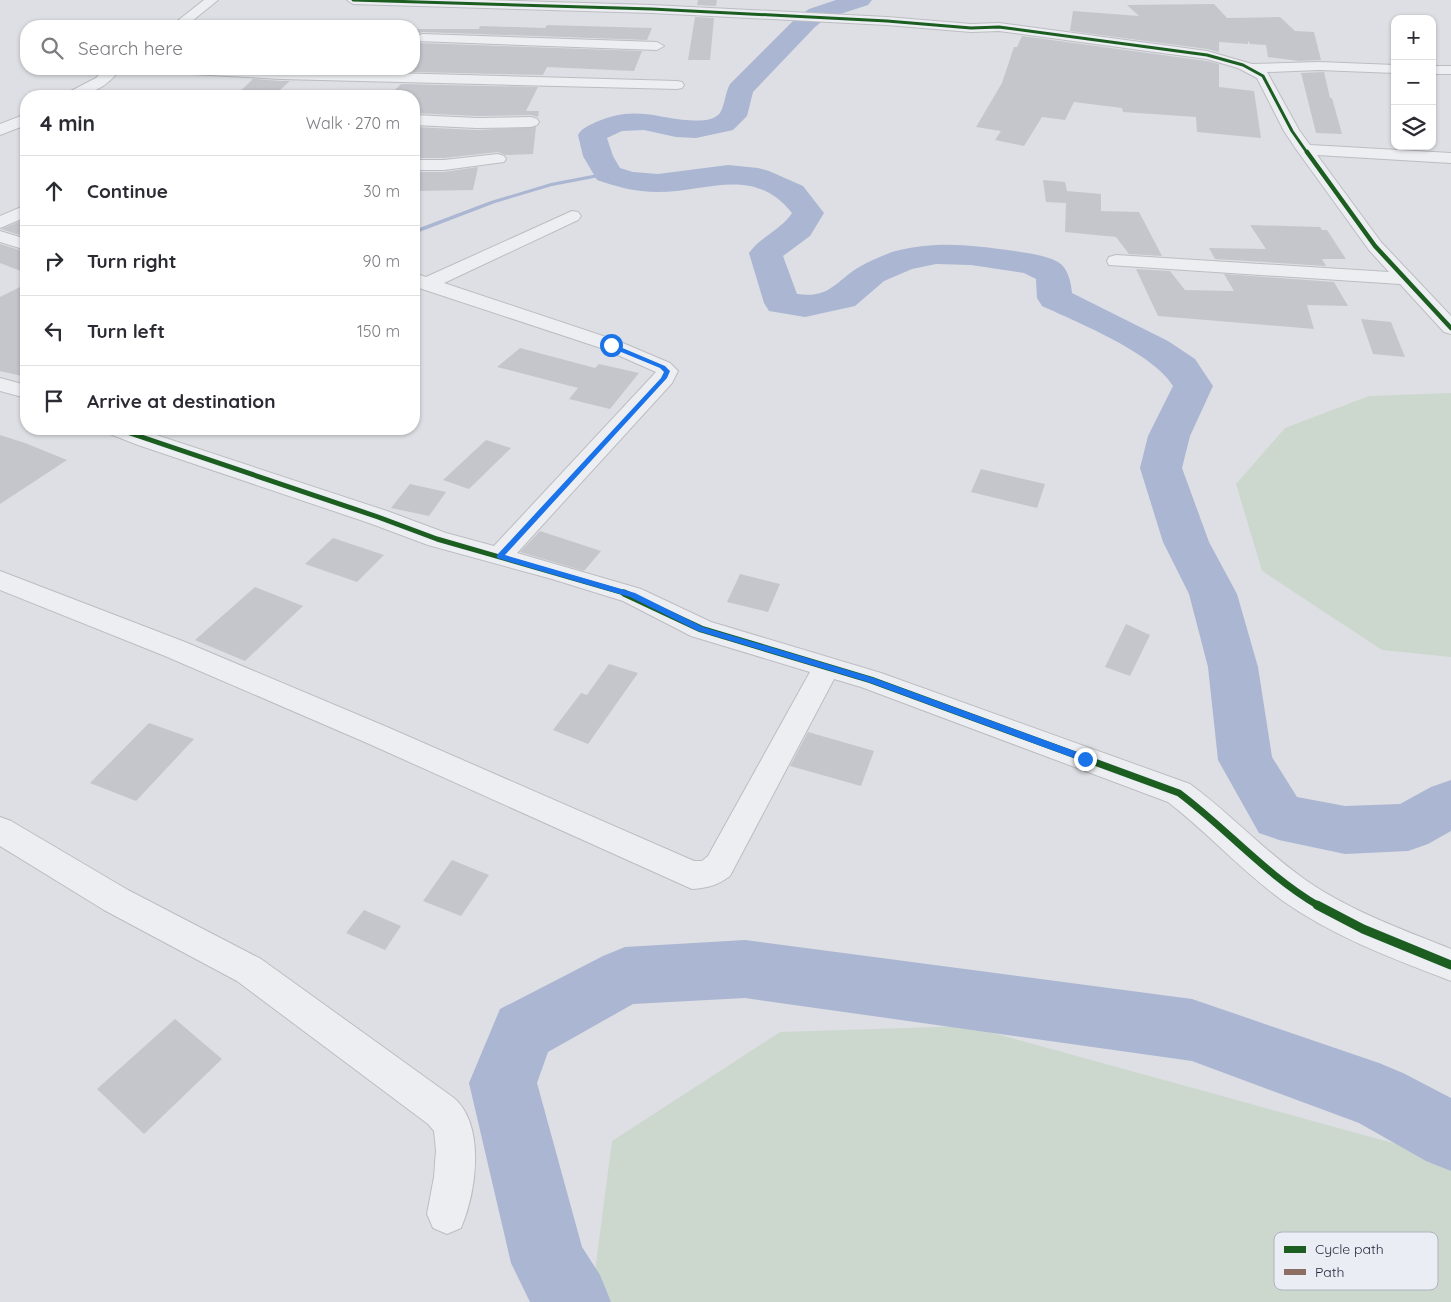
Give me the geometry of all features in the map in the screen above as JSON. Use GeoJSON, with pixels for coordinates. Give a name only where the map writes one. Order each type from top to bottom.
{"type":"FeatureCollection","features":[{"type":"Feature","properties":{"kind":"street"},"geometry":{"type":"LineString","coordinates":[[186,20],[212,0]]}},
{"type":"Feature","properties":{"kind":"street"},"geometry":{"type":"LineString","coordinates":[[353,0],[634,8],[887,21],[953,27],[1012,28],[1207,55],[1251,68],[1263,76],[1292,131],[1374,246],[1451,328]]}},
{"type":"Feature","properties":{"kind":"street"},"geometry":{"type":"LineString","coordinates":[[420,41],[445,2]]}},
{"type":"Feature","properties":{"kind":"street"},"geometry":{"type":"LineString","coordinates":[[420,44],[657,46]]}},
{"type":"Feature","properties":{"kind":"street"},"geometry":{"type":"LineString","coordinates":[[1251,68],[1320,66],[1391,69]]}},
{"type":"Feature","properties":{"kind":"street"},"geometry":{"type":"LineString","coordinates":[[1436,70],[1451,70]]}},
{"type":"Feature","properties":{"kind":"street"},"geometry":{"type":"LineString","coordinates":[[420,74],[677,85]]}},
{"type":"Feature","properties":{"kind":"street"},"geometry":{"type":"LineString","coordinates":[[83,90],[106,75]]}},
{"type":"Feature","properties":{"kind":"street"},"geometry":{"type":"LineString","coordinates":[[393,90],[400,75]]}},
{"type":"Feature","properties":{"kind":"street"},"geometry":{"type":"LineString","coordinates":[[420,120],[477,123],[531,122]]}},
{"type":"Feature","properties":{"kind":"street"},"geometry":{"type":"LineString","coordinates":[[0,130],[20,122]]}},
{"type":"Feature","properties":{"kind":"street"},"geometry":{"type":"LineString","coordinates":[[1304,149],[1451,158]]}},
{"type":"Feature","properties":{"kind":"street"},"geometry":{"type":"LineString","coordinates":[[420,165],[444,165],[498,159]]}},
{"type":"Feature","properties":{"kind":"street"},"geometry":{"type":"LineString","coordinates":[[0,223],[20,213]]}},
{"type":"Feature","properties":{"kind":"street"},"geometry":{"type":"LineString","coordinates":[[420,282],[572,216]]}},
{"type":"Feature","properties":{"kind":"street"},"geometry":{"type":"LineString","coordinates":[[0,236],[20,243]]}},
{"type":"Feature","properties":{"kind":"street"},"geometry":{"type":"LineString","coordinates":[[1116,261],[1404,279]]}},
{"type":"Feature","properties":{"kind":"street"},"geometry":{"type":"LineString","coordinates":[[420,282],[611,345],[663,367],[667,371],[664,378],[499,556]]}},
{"type":"Feature","properties":{"kind":"street"},"geometry":{"type":"LineString","coordinates":[[0,384],[20,390]]}},
{"type":"Feature","properties":{"kind":"street"},"geometry":{"type":"LineString","coordinates":[[133,435],[378,517],[436,539],[632,595],[700,629],[871,680],[1179,793],[1202,809],[1266,867],[1310,902],[1366,930],[1451,965]]}},
{"type":"Feature","properties":{"kind":"street"},"geometry":{"type":"LineString","coordinates":[[0,580],[221,669],[692,875],[708,874],[719,866],[827,667]]}},
{"type":"Feature","properties":{"kind":"street"},"geometry":{"type":"LineString","coordinates":[[0,830],[116,900],[249,970],[425,1098],[446,1116],[455,1137],[454,1172],[448,1214]]}},
{"type":"Feature","properties":{"kind":"shaded area"},"geometry":{"type":"Polygon","coordinates":[[[1451,393],[1451,657],[1382,650],[1262,571],[1236,484],[1285,428],[1369,396],[1451,393]]]}},
{"type":"Feature","properties":{"kind":"shaded area"},"geometry":{"type":"Polygon","coordinates":[[[968,1026],[1451,1159],[1451,1302],[591,1302],[612,1141],[780,1032],[968,1026]]]}},
{"type":"Feature","properties":{"kind":"building"},"geometry":{"type":"Polygon","coordinates":[[[698,0],[717,0],[716,6],[697,5],[698,0]]]}},
{"type":"Feature","properties":{"kind":"building"},"geometry":{"type":"Polygon","coordinates":[[[1214,4],[1227,18],[1280,17],[1295,31],[1314,32],[1321,60],[1299,61],[1268,57],[1266,45],[1250,44],[1248,41],[1248,44],[1219,42],[1219,52],[1070,31],[1073,11],[1139,16],[1127,5],[1214,4]]]}},
{"type":"Feature","properties":{"kind":"building"},"geometry":{"type":"Polygon","coordinates":[[[695,17],[714,18],[710,60],[688,60],[695,17]]]}},
{"type":"Feature","properties":{"kind":"building"},"geometry":{"type":"Polygon","coordinates":[[[547,25],[652,28],[647,40],[420,33],[420,29],[479,29],[480,26],[545,28],[547,25]]]}},
{"type":"Feature","properties":{"kind":"building"},"geometry":{"type":"Polygon","coordinates":[[[1022,36],[1219,64],[1219,87],[1254,91],[1261,138],[1197,132],[1196,117],[1123,112],[1122,108],[1074,102],[1065,120],[1042,117],[1024,146],[995,140],[1001,131],[976,127],[1002,83],[1014,47],[1017,47],[1022,36]]]}},
{"type":"Feature","properties":{"kind":"building"},"geometry":{"type":"Polygon","coordinates":[[[420,43],[642,51],[634,71],[547,67],[543,75],[420,72],[420,43]]]}},
{"type":"Feature","properties":{"kind":"building"},"geometry":{"type":"Polygon","coordinates":[[[1324,72],[1342,134],[1316,133],[1301,73],[1324,72]]]}},
{"type":"Feature","properties":{"kind":"building"},"geometry":{"type":"Polygon","coordinates":[[[253,79],[290,81],[280,90],[241,90],[253,79]]]}},
{"type":"Feature","properties":{"kind":"building"},"geometry":{"type":"Polygon","coordinates":[[[401,84],[538,87],[526,111],[539,111],[538,117],[531,115],[477,116],[420,113],[420,90],[395,90],[401,84]]]}},
{"type":"Feature","properties":{"kind":"building"},"geometry":{"type":"Polygon","coordinates":[[[420,127],[477,130],[536,127],[533,154],[505,155],[498,152],[444,158],[420,158],[420,127]]]}},
{"type":"Feature","properties":{"kind":"building"},"geometry":{"type":"Polygon","coordinates":[[[478,167],[473,190],[420,191],[420,172],[444,172],[478,167]]]}},
{"type":"Feature","properties":{"kind":"building"},"geometry":{"type":"Polygon","coordinates":[[[1043,180],[1065,182],[1067,191],[1101,194],[1101,211],[1139,212],[1162,256],[1129,254],[1116,237],[1065,232],[1066,203],[1046,202],[1043,180]]]}},
{"type":"Feature","properties":{"kind":"building"},"geometry":{"type":"Polygon","coordinates":[[[20,221],[20,235],[1,229],[20,221]]]}},
{"type":"Feature","properties":{"kind":"building"},"geometry":{"type":"Polygon","coordinates":[[[1250,225],[1320,227],[1322,230],[1327,230],[1346,259],[1322,259],[1326,266],[1215,259],[1209,248],[1266,249],[1250,225]]]}},
{"type":"Feature","properties":{"kind":"building"},"geometry":{"type":"Polygon","coordinates":[[[0,244],[20,250],[20,271],[0,263],[0,244]]]}},
{"type":"Feature","properties":{"kind":"building"},"geometry":{"type":"Polygon","coordinates":[[[1136,269],[1170,271],[1185,290],[1234,291],[1224,274],[1334,282],[1348,306],[1307,305],[1314,329],[1158,316],[1136,269]]]}},
{"type":"Feature","properties":{"kind":"building"},"geometry":{"type":"Polygon","coordinates":[[[20,287],[20,376],[0,371],[0,297],[20,287]]]}},
{"type":"Feature","properties":{"kind":"building"},"geometry":{"type":"Polygon","coordinates":[[[1361,319],[1391,322],[1405,357],[1373,354],[1361,319]]]}},
{"type":"Feature","properties":{"kind":"building"},"geometry":{"type":"Polygon","coordinates":[[[520,348],[595,368],[599,364],[639,373],[610,409],[569,399],[578,388],[497,367],[520,348]]]}},
{"type":"Feature","properties":{"kind":"building"},"geometry":{"type":"Polygon","coordinates":[[[0,435],[25,443],[67,460],[0,504],[0,435]]]}},
{"type":"Feature","properties":{"kind":"building"},"geometry":{"type":"Polygon","coordinates":[[[486,440],[511,448],[469,489],[443,480],[486,440]]]}},
{"type":"Feature","properties":{"kind":"building"},"geometry":{"type":"Polygon","coordinates":[[[981,469],[1045,484],[1037,508],[971,492],[981,469]]]}},
{"type":"Feature","properties":{"kind":"building"},"geometry":{"type":"Polygon","coordinates":[[[410,484],[446,492],[429,516],[391,508],[410,484]]]}},
{"type":"Feature","properties":{"kind":"building"},"geometry":{"type":"Polygon","coordinates":[[[540,531],[601,551],[584,571],[520,552],[540,531]]]}},
{"type":"Feature","properties":{"kind":"building"},"geometry":{"type":"Polygon","coordinates":[[[333,538],[384,555],[357,582],[305,564],[333,538]]]}},
{"type":"Feature","properties":{"kind":"building"},"geometry":{"type":"Polygon","coordinates":[[[740,574],[780,584],[768,612],[727,602],[740,574]]]}},
{"type":"Feature","properties":{"kind":"building"},"geometry":{"type":"Polygon","coordinates":[[[255,587],[303,606],[245,661],[195,640],[255,587]]]}},
{"type":"Feature","properties":{"kind":"building"},"geometry":{"type":"Polygon","coordinates":[[[1126,624],[1150,635],[1130,676],[1105,667],[1126,624]]]}},
{"type":"Feature","properties":{"kind":"building"},"geometry":{"type":"Polygon","coordinates":[[[609,664],[638,673],[588,744],[553,730],[581,693],[587,695],[609,664]]]}},
{"type":"Feature","properties":{"kind":"building"},"geometry":{"type":"Polygon","coordinates":[[[149,723],[194,739],[136,801],[90,783],[149,723]]]}},
{"type":"Feature","properties":{"kind":"building"},"geometry":{"type":"Polygon","coordinates":[[[808,732],[874,751],[861,786],[790,766],[808,732]]]}},
{"type":"Feature","properties":{"kind":"building"},"geometry":{"type":"Polygon","coordinates":[[[452,860],[489,875],[461,916],[423,901],[452,860]]]}},
{"type":"Feature","properties":{"kind":"building"},"geometry":{"type":"Polygon","coordinates":[[[364,910],[401,926],[385,950],[346,933],[364,910]]]}},
{"type":"Feature","properties":{"kind":"building"},"geometry":{"type":"Polygon","coordinates":[[[175,1019],[222,1059],[144,1134],[97,1089],[175,1019]]]}},
{"type":"Feature","properties":{"kind":"waterway"},"geometry":{"type":"LineString","coordinates":[[860,0],[817,14],[806,22],[740,90],[733,116],[723,124],[696,129],[676,128],[644,122],[616,123],[592,135],[598,156],[608,174],[631,181],[658,183],[728,174],[758,177],[792,193],[808,213],[798,229],[766,253],[782,303],[805,306],[842,298],[872,274],[903,260],[936,254],[971,255],[1030,264],[1047,270],[1053,279],[1055,298],[1115,327],[1155,349],[1181,367],[1193,386],[1169,436],[1161,468],[1186,542],[1213,594],[1233,667],[1245,760],[1279,817],[1345,830],[1408,827],[1451,803]]}},
{"type":"Feature","properties":{"kind":"waterway"},"geometry":{"type":"LineString","coordinates":[[420,230],[493,202],[551,185],[608,174]]}},
{"type":"Feature","properties":{"kind":"waterway"},"geometry":{"type":"LineString","coordinates":[[573,1302],[549,1263],[503,1083],[523,1031],[625,976],[745,969],[1192,1030],[1379,1097],[1451,1136]]}},
{"type":"Feature","properties":{"kind":"cycle path"},"geometry":{"type":"LineString","coordinates":[[353,0],[652,9],[887,21],[971,28],[999,27],[1207,55],[1236,62],[1263,76],[1292,131],[1375,246],[1451,328]]}},
{"type":"Feature","properties":{"kind":"cycle path"},"geometry":{"type":"LineString","coordinates":[[133,435],[378,517],[437,539],[561,573],[632,595],[701,629],[871,680],[1179,793],[1213,820],[1277,877],[1312,902],[1345,921],[1451,965]]}},
{"type":"Feature","properties":{"kind":"route"},"geometry":{"type":"LineString","coordinates":[[611,345],[663,367],[667,371],[664,378],[499,556],[632,595],[700,629],[871,680],[1085,759]]}}]}
